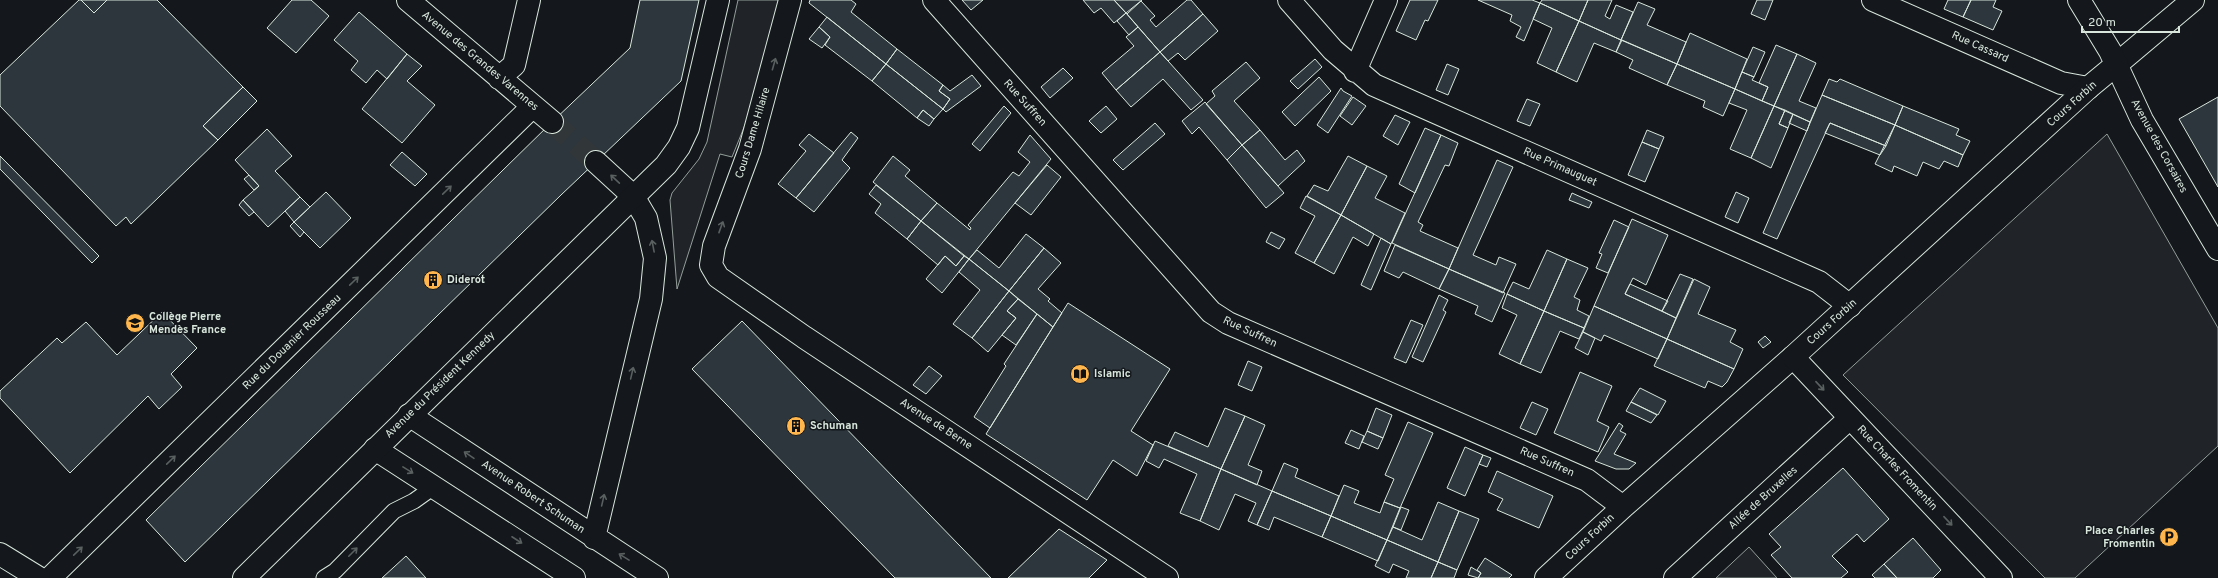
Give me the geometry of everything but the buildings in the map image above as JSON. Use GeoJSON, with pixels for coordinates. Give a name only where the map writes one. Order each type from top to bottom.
{"type":"FeatureCollection","features":[{"type":"Feature","properties":{"kind":"street","name":"Avenue des Grandes Varennes"},"geometry":{"type":"LineString","coordinates":[[408,0],[552,122]]}},
{"type":"Feature","properties":{"kind":"street"},"geometry":{"type":"LineString","coordinates":[[499,78],[514,65],[528,0]]}},
{"type":"Feature","properties":{"kind":"street"},"geometry":{"type":"LineString","coordinates":[[633,196],[666,165],[679,147],[688,128],[718,0]]}},
{"type":"Feature","properties":{"kind":"street","name":"Cours Dame Hilaire"},"geometry":{"type":"LineString","coordinates":[[711,265],[714,246],[750,149],[790,0]]}},
{"type":"Feature","properties":{"kind":"street","name":"Rue Suffren"},"geometry":{"type":"LineString","coordinates":[[934,0],[1211,312],[1228,323],[1587,480],[1623,507]]}},
{"type":"Feature","properties":{"kind":"street","name":"Rue Primauguet"},"geometry":{"type":"LineString","coordinates":[[1289,0],[1333,50],[1355,71],[1374,85],[1819,282],[1850,306]]}},
{"type":"Feature","properties":{"kind":"street"},"geometry":{"type":"LineString","coordinates":[[1355,71],[1386,0]]}},
{"type":"Feature","properties":{"kind":"street","name":"Rue Cassard"},"geometry":{"type":"LineString","coordinates":[[1873,0],[2061,83],[2088,88]]}},
{"type":"Feature","properties":{"kind":"street","name":"Avenue des Corsaires"},"geometry":{"type":"LineString","coordinates":[[2079,0],[2117,64],[2142,120],[2218,249]]}},
{"type":"Feature","properties":{"kind":"street","name":"Cours Forbin"},"geometry":{"type":"LineString","coordinates":[[1546,578],[1623,507],[1850,306],[2088,88],[2193,0]]}},
{"type":"Feature","properties":{"kind":"street","name":"Rue du Douanier Rousseau"},"geometry":{"type":"LineString","coordinates":[[50,578],[533,106]]}},
{"type":"Feature","properties":{"kind":"street"},"geometry":{"type":"LineString","coordinates":[[594,538],[651,299],[655,258],[646,218],[633,196],[596,162]]}},
{"type":"Feature","properties":{"kind":"street","name":"Avenue du Président Kennedy"},"geometry":{"type":"LineString","coordinates":[[248,577],[409,415],[633,196]]}},
{"type":"Feature","properties":{"kind":"street","name":"Avenue de Berne"},"geometry":{"type":"LineString","coordinates":[[711,265],[718,277],[804,337],[1168,578]]}},
{"type":"Feature","properties":{"kind":"street","name":"Rue Charles Fromentin"},"geometry":{"type":"LineString","coordinates":[[1793,357],[2001,578]]}},
{"type":"Feature","properties":{"kind":"street","name":"Avenue Robert Schuman"},"geometry":{"type":"LineString","coordinates":[[409,415],[657,578]]}},
{"type":"Feature","properties":{"kind":"street","name":"Allée de Bruxelles"},"geometry":{"type":"LineString","coordinates":[[1675,578],[1850,418]]}},
{"type":"Feature","properties":{"kind":"street"},"geometry":{"type":"LineString","coordinates":[[375,449],[435,486],[574,578]]}},
{"type":"Feature","properties":{"kind":"street"},"geometry":{"type":"LineString","coordinates":[[0,554],[38,578]]}},
{"type":"Feature","properties":{"kind":"lane"},"geometry":{"type":"LineString","coordinates":[[324,578],[335,571],[394,511],[414,501],[435,486]]}},
{"type":"Feature","properties":{"kind":"shaded area"},"geometry":{"type":"Polygon","coordinates":[[[738,0],[779,0],[749,115],[732,157],[720,154],[677,289],[670,200],[672,193],[699,159],[707,142],[738,0]]]}},
{"type":"Feature","properties":{"kind":"shaded area"},"geometry":{"type":"Polygon","coordinates":[[[2107,134],[2218,328],[2218,446],[2075,578],[2045,578],[1843,375],[2107,134]]]}},
{"type":"Feature","properties":{"kind":"shaded area"},"geometry":{"type":"Polygon","coordinates":[[[1749,547],[1777,578],[1716,578],[1749,547]]]}},
{"type":"Feature","properties":{"kind":"tunnel"},"geometry":{"type":"LineString","coordinates":[[552,122],[596,162]]}},
{"type":"Feature","properties":{"kind":"place","name":"Diderot"},"geometry":{"type":"Point","coordinates":[433,280]}},
{"type":"Feature","properties":{"kind":"place","name":"Collège Pierre Mendès France"},"geometry":{"type":"Point","coordinates":[135,323]}},
{"type":"Feature","properties":{"kind":"place","name":"Islamic"},"geometry":{"type":"Point","coordinates":[1080,374]}},
{"type":"Feature","properties":{"kind":"place","name":"Schuman"},"geometry":{"type":"Point","coordinates":[796,426]}},
{"type":"Feature","properties":{"kind":"place","name":"Place Charles Fromentin"},"geometry":{"type":"Point","coordinates":[2169,537]}}]}
